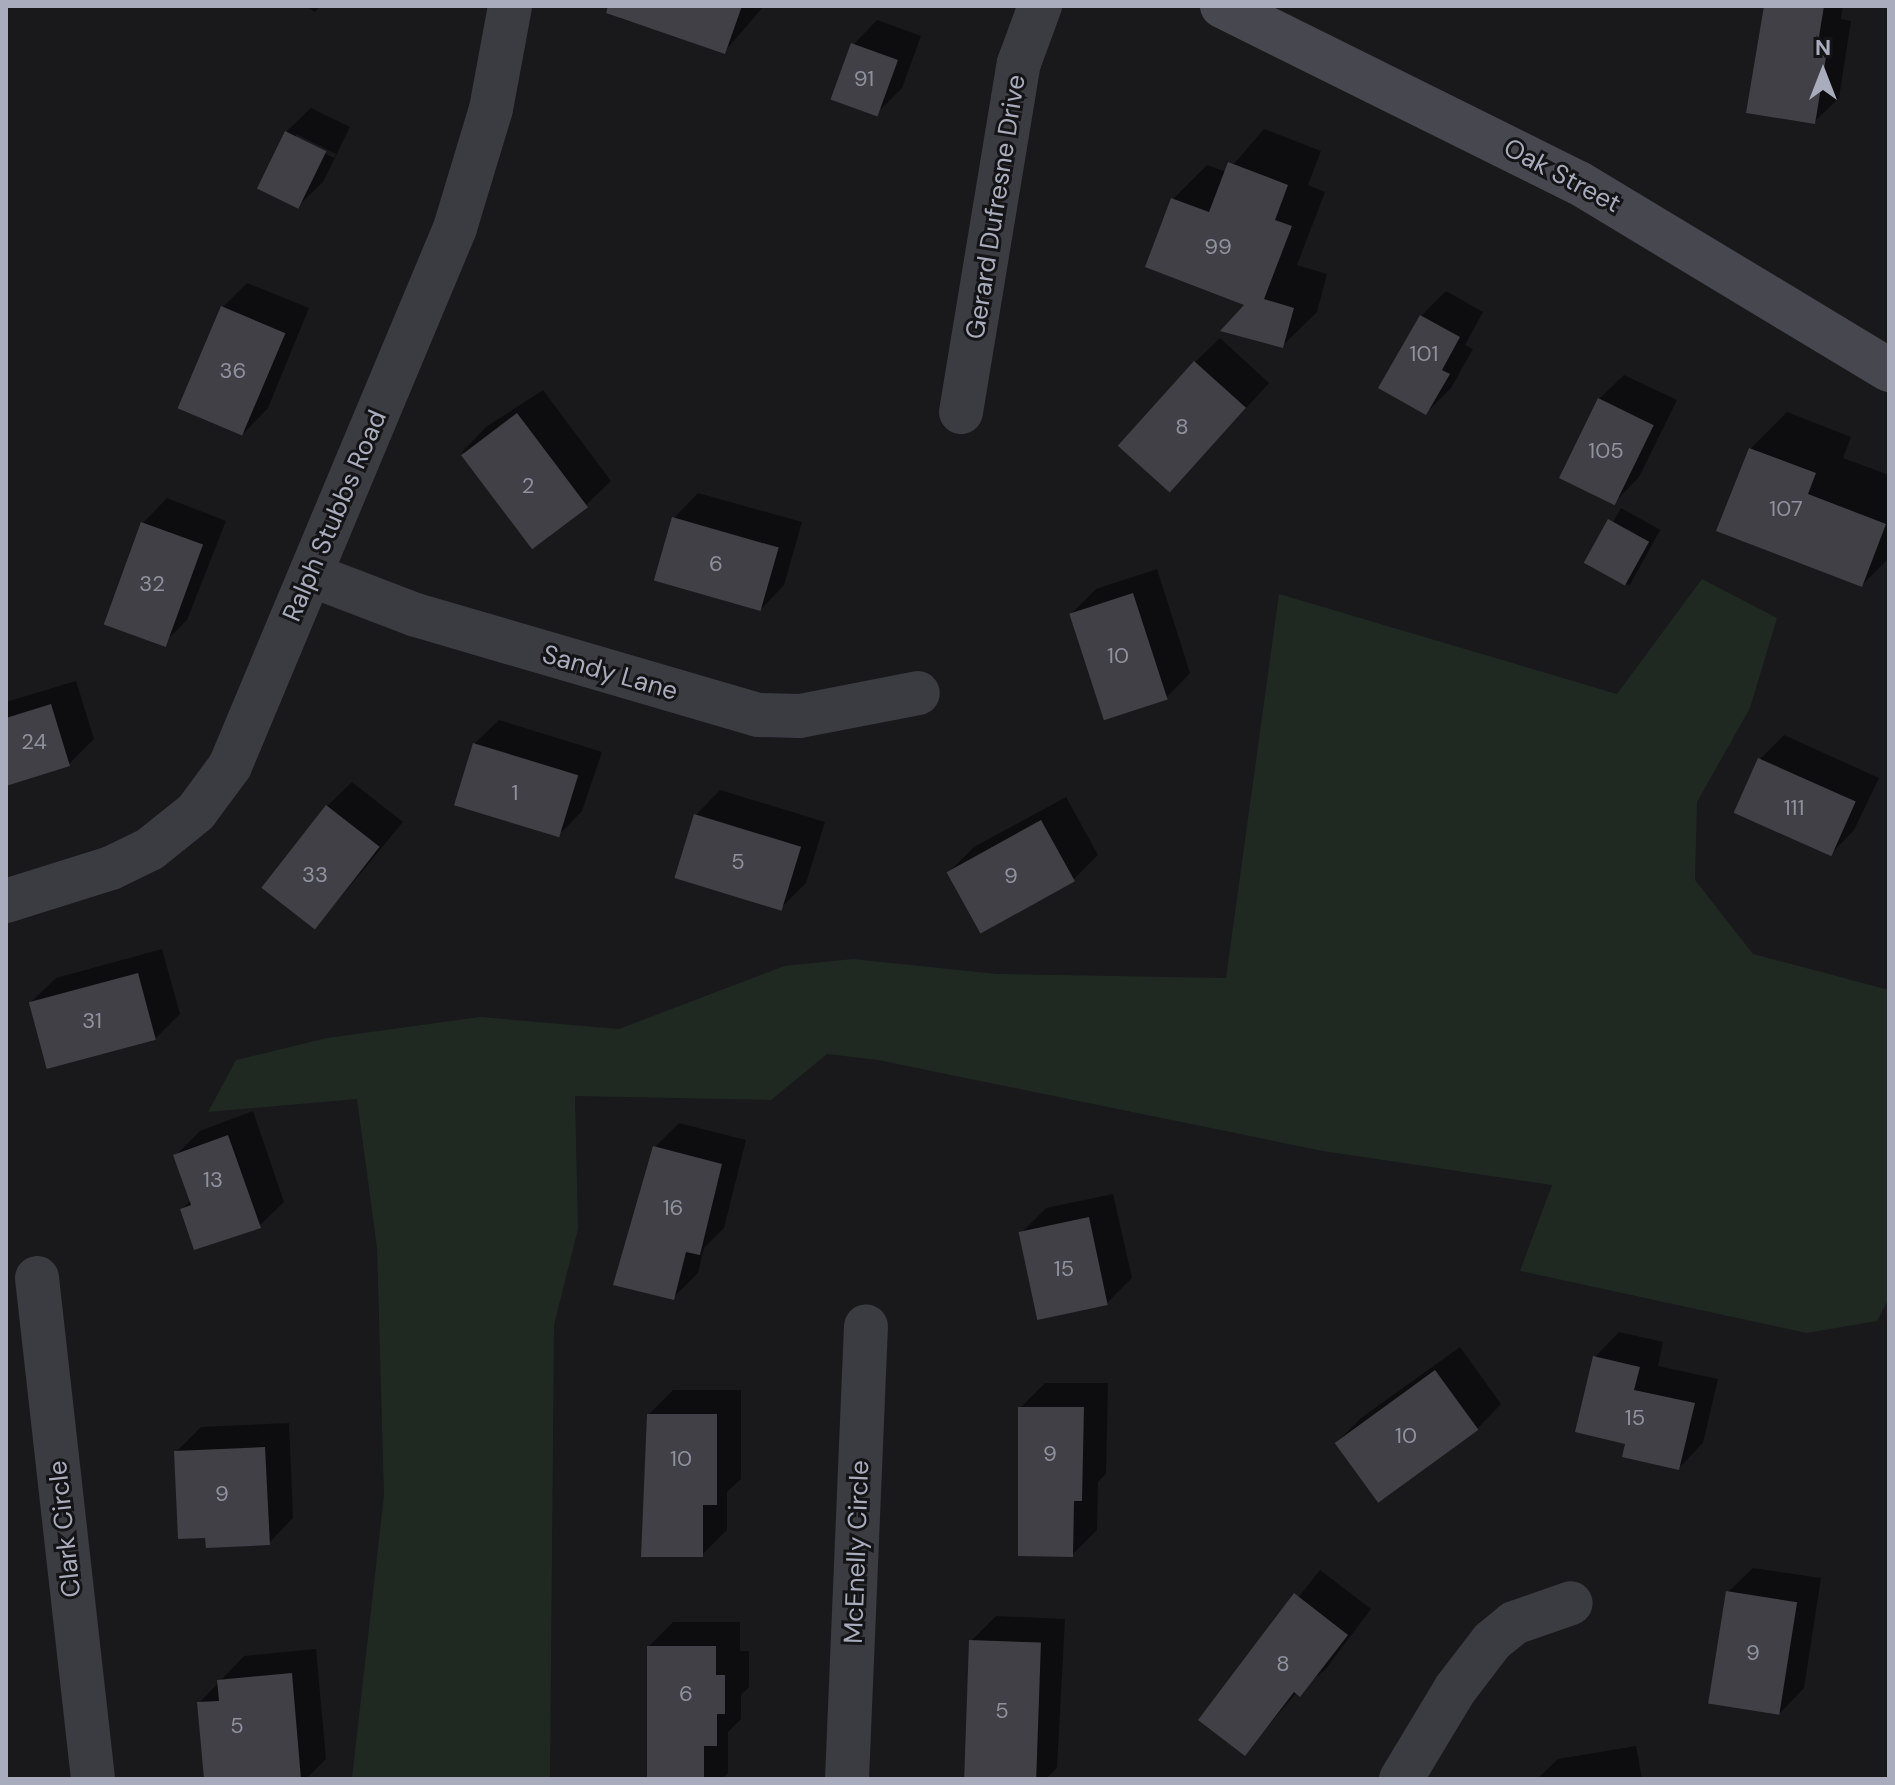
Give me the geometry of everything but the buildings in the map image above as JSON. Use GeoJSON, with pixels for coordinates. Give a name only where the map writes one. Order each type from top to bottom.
{"type":"FeatureCollection","features":[{"type":"Feature","properties":{"kind":"street","name":"Ralph Stubbs Road"},"geometry":{"type":"LineString","coordinates":[[6,901],[124,862],[150,849],[196,812],[230,766],[455,228],[491,109],[510,6]]}},
{"type":"Feature","properties":{"kind":"street","name":"Gerard Dufresne Drive"},"geometry":{"type":"LineString","coordinates":[[961,412],[1019,63],[1040,6]]}},
{"type":"Feature","properties":{"kind":"street","name":"Oak Street"},"geometry":{"type":"LineString","coordinates":[[1222,6],[1579,183],[1889,370]]}},
{"type":"Feature","properties":{"kind":"street","name":"Sandy Lane"},"geometry":{"type":"LineString","coordinates":[[311,575],[416,615],[758,715],[800,716],[918,693]]}},
{"type":"Feature","properties":{"kind":"street","name":"Clark Circle"},"geometry":{"type":"LineString","coordinates":[[37,1278],[93,1779]]}},
{"type":"Feature","properties":{"kind":"street","name":"McEnelly Circle"},"geometry":{"type":"LineString","coordinates":[[847,1779],[866,1326]]}},
{"type":"Feature","properties":{"kind":"street"},"geometry":{"type":"LineString","coordinates":[[1401,1779],[1492,1641],[1514,1623],[1571,1603]]}},
{"type":"Feature","properties":{"kind":"shaded area"},"geometry":{"type":"Polygon","coordinates":[[[1702,579],[1777,618],[1750,708],[1697,802],[1695,880],[1753,954],[1889,990],[1889,1298],[1877,1321],[1807,1333],[1520,1271],[1552,1185],[1323,1151],[878,1060],[827,1054],[771,1100],[575,1096],[578,1229],[554,1325],[550,1779],[352,1778],[384,1495],[377,1248],[357,1099],[208,1112],[236,1060],[327,1038],[480,1017],[619,1029],[784,966],[853,959],[997,974],[1226,978],[1279,594],[1617,694],[1702,579]]]}}]}
